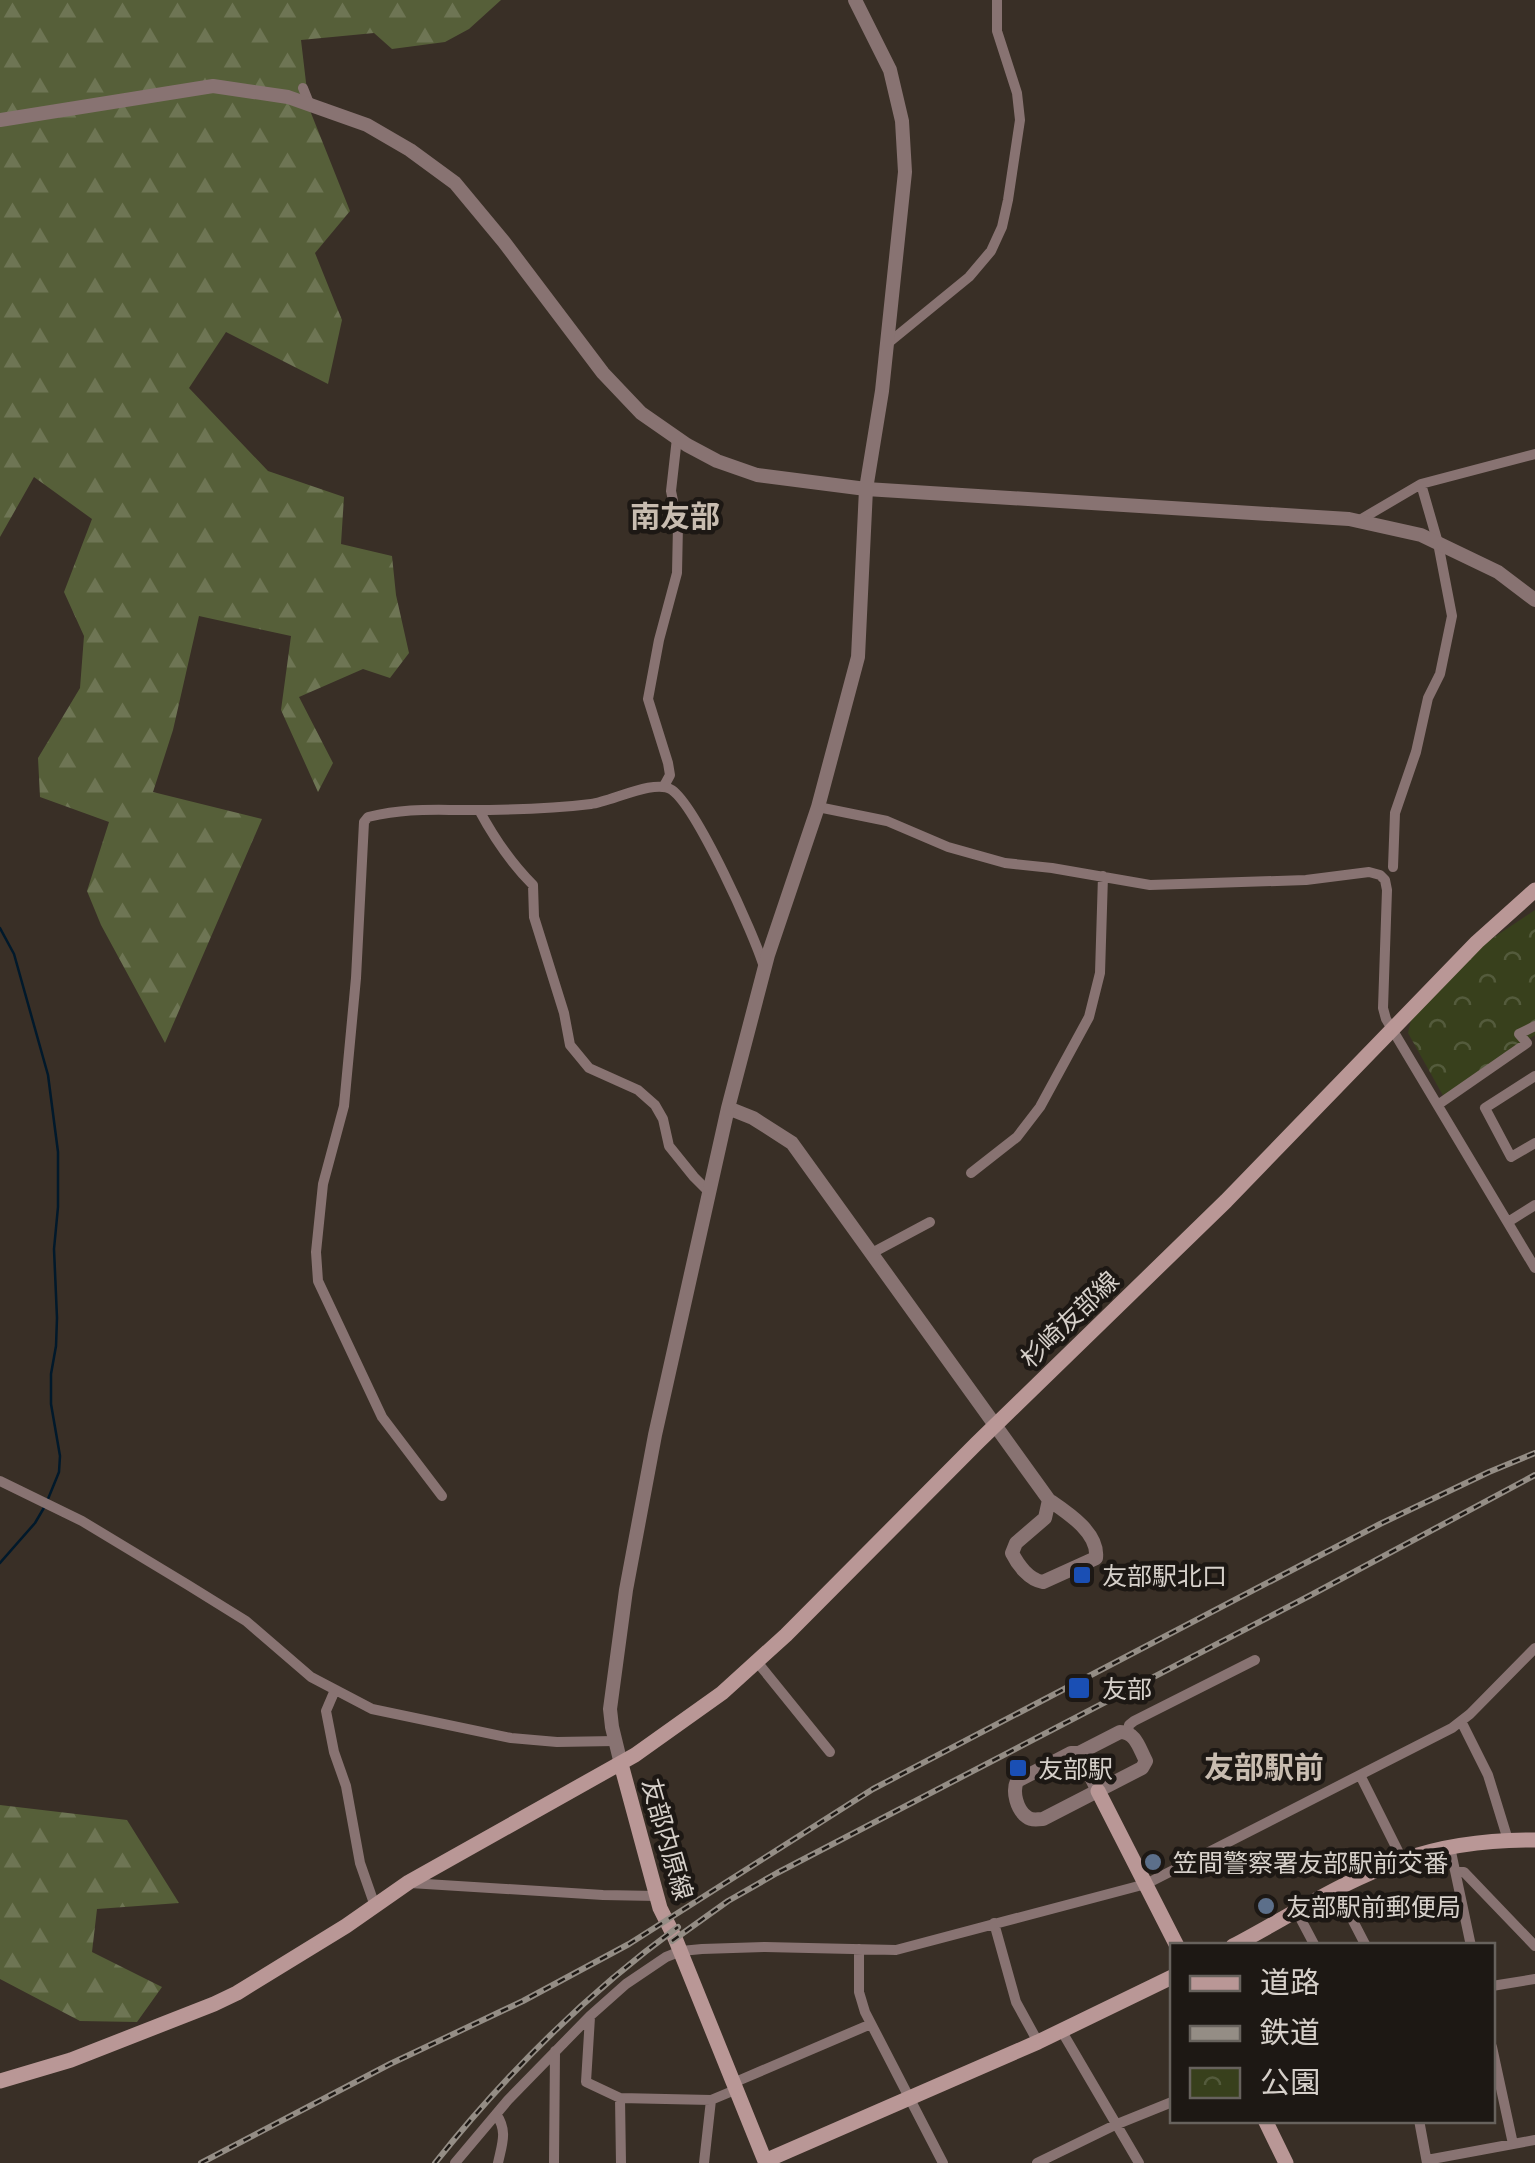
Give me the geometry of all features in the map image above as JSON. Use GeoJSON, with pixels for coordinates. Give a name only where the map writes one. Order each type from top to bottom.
{"type":"FeatureCollection","features":[{"type":"Feature","properties":{"kind":"main road","name":"杉崎友部線"},"geometry":{"type":"LineString","coordinates":[[621,1764],[758,1663],[1236,1190],[1478,942],[1535,890]]}},
{"type":"Feature","properties":{"kind":"main road","name":"友部内原線"},"geometry":{"type":"LineString","coordinates":[[0,2081],[70,2060],[214,2004],[257,1982],[408,1882],[621,1764],[656,1896],[765,2162],[1038,2042],[1170,1977]]}},
{"type":"Feature","properties":{"kind":"main road"},"geometry":{"type":"LineString","coordinates":[[1098,1791],[1176,1943]]}},
{"type":"Feature","properties":{"kind":"main road"},"geometry":{"type":"LineString","coordinates":[[1243,1943],[1337,1890],[1402,1860],[1450,1847],[1535,1840]]}},
{"type":"Feature","properties":{"kind":"main road"},"geometry":{"type":"LineString","coordinates":[[1266,2123],[1286,2163]]}},
{"type":"Feature","properties":{"kind":"street"},"geometry":{"type":"LineString","coordinates":[[621,1764],[610,1708],[626,1590],[655,1435],[728,1108],[764,968],[818,807],[858,657],[866,489],[882,391],[905,172],[902,121],[890,70],[855,0]]}},
{"type":"Feature","properties":{"kind":"street"},"geometry":{"type":"LineString","coordinates":[[886,345],[970,278],[991,251],[1002,227],[1020,120],[1017,93],[997,30],[997,0]]}},
{"type":"Feature","properties":{"kind":"street"},"geometry":{"type":"LineString","coordinates":[[0,120],[214,86],[306,96],[410,150],[455,183],[603,373],[641,413],[718,461],[757,474],[866,489],[1358,521],[1421,535],[1498,572],[1535,600]]}},
{"type":"Feature","properties":{"kind":"street"},"geometry":{"type":"LineString","coordinates":[[664,786],[670,774],[668,763],[648,699],[677,573],[678,525],[671,491],[677,438]]}},
{"type":"Feature","properties":{"kind":"street"},"geometry":{"type":"LineString","coordinates":[[1358,521],[1421,484],[1535,454]]}},
{"type":"Feature","properties":{"kind":"street"},"geometry":{"type":"LineString","coordinates":[[1393,867],[1395,814],[1416,752],[1428,698],[1440,674],[1452,616],[1438,543],[1421,484]]}},
{"type":"Feature","properties":{"kind":"street"},"geometry":{"type":"LineString","coordinates":[[442,1496],[382,1417],[318,1281],[316,1252],[323,1184],[344,1106],[364,822],[411,808],[479,810],[596,804],[664,786],[674,791],[690,811],[731,890],[764,968]]}},
{"type":"Feature","properties":{"kind":"street"},"geometry":{"type":"LineString","coordinates":[[818,807],[887,821],[948,847],[1005,863],[1150,884],[1306,880],[1370,872],[1380,875],[1387,890],[1383,1008],[1386,1019],[1535,1268]]}},
{"type":"Feature","properties":{"kind":"street"},"geometry":{"type":"LineString","coordinates":[[479,810],[495,840],[533,885],[534,917],[570,1044],[589,1068],[638,1090],[654,1105],[663,1118],[669,1146],[710,1194]]}},
{"type":"Feature","properties":{"kind":"street"},"geometry":{"type":"LineString","coordinates":[[971,1173],[1016,1138],[1040,1108],[1089,1017],[1100,973],[1103,876]]}},
{"type":"Feature","properties":{"kind":"street"},"geometry":{"type":"LineString","coordinates":[[1439,1104],[1527,1044],[1519,1034],[1535,1026]]}},
{"type":"Feature","properties":{"kind":"street"},"geometry":{"type":"LineString","coordinates":[[1535,1076],[1485,1108],[1511,1157],[1535,1143]]}},
{"type":"Feature","properties":{"kind":"street"},"geometry":{"type":"LineString","coordinates":[[728,1108],[753,1118],[792,1143],[1049,1500],[1066,1512],[1093,1540],[1096,1558],[1043,1582],[1036,1581],[1012,1553],[1016,1543],[1045,1518],[1066,1512]]}},
{"type":"Feature","properties":{"kind":"street"},"geometry":{"type":"LineString","coordinates":[[1508,1222],[1535,1205]]}},
{"type":"Feature","properties":{"kind":"street"},"geometry":{"type":"LineString","coordinates":[[872,1252],[930,1222]]}},
{"type":"Feature","properties":{"kind":"street"},"geometry":{"type":"LineString","coordinates":[[0,1482],[82,1522],[202,1594],[246,1622],[312,1676],[372,1708],[511,1738],[615,1741]]}},
{"type":"Feature","properties":{"kind":"street"},"geometry":{"type":"LineString","coordinates":[[1045,1518],[1049,1500]]}},
{"type":"Feature","properties":{"kind":"street"},"geometry":{"type":"LineString","coordinates":[[455,2163],[555,2050],[626,1984],[666,1957],[681,1951],[765,1947],[896,1950],[1146,1884],[1461,1721],[1535,1648]]}},
{"type":"Feature","properties":{"kind":"street"},"geometry":{"type":"LineString","coordinates":[[1128,1732],[1134,1721],[1255,1660]]}},
{"type":"Feature","properties":{"kind":"street"},"geometry":{"type":"LineString","coordinates":[[758,1663],[830,1752]]}},
{"type":"Feature","properties":{"kind":"street"},"geometry":{"type":"LineString","coordinates":[[336,1690],[326,1711],[346,1786],[360,1863],[375,1906]]}},
{"type":"Feature","properties":{"kind":"street"},"geometry":{"type":"LineString","coordinates":[[1461,1721],[1488,1774],[1508,1840]]}},
{"type":"Feature","properties":{"kind":"street"},"geometry":{"type":"LineString","coordinates":[[1120,1732],[1128,1732],[1146,1765],[1038,1820],[1025,1816],[1014,1794],[1014,1784],[1071,1753],[1080,1753],[1120,1732]]}},
{"type":"Feature","properties":{"kind":"street"},"geometry":{"type":"LineString","coordinates":[[1080,1753],[1098,1791]]}},
{"type":"Feature","properties":{"kind":"street"},"geometry":{"type":"LineString","coordinates":[[1360,1775],[1402,1860]]}},
{"type":"Feature","properties":{"kind":"street"},"geometry":{"type":"LineString","coordinates":[[1450,1847],[1470,1943]]}},
{"type":"Feature","properties":{"kind":"street"},"geometry":{"type":"LineString","coordinates":[[1456,1872],[1464,1872],[1535,1946]]}},
{"type":"Feature","properties":{"kind":"street"},"geometry":{"type":"LineString","coordinates":[[408,1882],[656,1896]]}},
{"type":"Feature","properties":{"kind":"street"},"geometry":{"type":"LineString","coordinates":[[1337,1890],[1364,1943]]}},
{"type":"Feature","properties":{"kind":"street"},"geometry":{"type":"LineString","coordinates":[[1297,1912],[1313,1943]]}},
{"type":"Feature","properties":{"kind":"street"},"geometry":{"type":"LineString","coordinates":[[994,1922],[1016,2002],[1038,2042]]}},
{"type":"Feature","properties":{"kind":"street"},"geometry":{"type":"LineString","coordinates":[[859,1949],[859,1992],[871,2024],[943,2163]]}},
{"type":"Feature","properties":{"kind":"street"},"geometry":{"type":"LineString","coordinates":[[1495,1986],[1535,1979]]}},
{"type":"Feature","properties":{"kind":"street"},"geometry":{"type":"LineString","coordinates":[[590,2016],[586,2082],[620,2098],[711,2100],[871,2024]]}},
{"type":"Feature","properties":{"kind":"street"},"geometry":{"type":"LineString","coordinates":[[1062,2030],[1138,2163]]}},
{"type":"Feature","properties":{"kind":"street"},"geometry":{"type":"LineString","coordinates":[[554,2163],[555,2050]]}},
{"type":"Feature","properties":{"kind":"street"},"geometry":{"type":"LineString","coordinates":[[1495,2060],[1513,2144]]}},
{"type":"Feature","properties":{"kind":"street"},"geometry":{"type":"LineString","coordinates":[[620,2098],[621,2163]]}},
{"type":"Feature","properties":{"kind":"street"},"geometry":{"type":"LineString","coordinates":[[704,2163],[711,2100]]}},
{"type":"Feature","properties":{"kind":"street"},"geometry":{"type":"LineString","coordinates":[[1036,2163],[1170,2103]]}},
{"type":"Feature","properties":{"kind":"street"},"geometry":{"type":"LineString","coordinates":[[496,2114],[504,2133],[498,2163]]}},
{"type":"Feature","properties":{"kind":"street"},"geometry":{"type":"LineString","coordinates":[[1420,2123],[1427,2162],[1535,2140]]}},
{"type":"Feature","properties":{"kind":"green space"},"geometry":{"type":"Polygon","coordinates":[[[0,0],[501,0],[469,29],[445,42],[392,49],[374,33],[301,40],[309,108],[350,211],[315,253],[342,320],[328,384],[226,332],[189,388],[268,471],[344,497],[341,544],[392,556],[409,653],[390,678],[363,669],[299,697],[333,763],[318,792],[281,710],[291,636],[199,616],[173,730],[153,792],[262,819],[165,1043],[101,925],[87,891],[109,822],[40,797],[38,758],[80,688],[84,636],[64,592],[92,519],[34,477],[0,537],[0,0]]]}},
{"type":"Feature","properties":{"kind":"green space"},"geometry":{"type":"Polygon","coordinates":[[[1535,910],[1535,1035],[1445,1099],[1408,1033],[1412,1016],[1481,946],[1535,910]]]}},
{"type":"Feature","properties":{"kind":"green space"},"geometry":{"type":"Polygon","coordinates":[[[0,1805],[127,1820],[179,1903],[97,1909],[92,1952],[162,1987],[137,2022],[80,2021],[0,1979],[0,1805]]]}},
{"type":"Feature","properties":{"kind":"waterway"},"geometry":{"type":"LineString","coordinates":[[0,928],[14,954],[48,1075],[58,1152],[54,1249],[57,1318],[51,1404],[60,1456],[59,1472],[48,1499]]}},
{"type":"Feature","properties":{"kind":"waterway"},"geometry":{"type":"LineString","coordinates":[[0,1563],[45,1506]]}},
{"type":"Feature","properties":{"kind":"railway"},"geometry":{"type":"LineString","coordinates":[[201,2163],[629,1944],[873,1789],[1380,1524],[1535,1453]]}},
{"type":"Feature","properties":{"kind":"railway"},"geometry":{"type":"LineString","coordinates":[[672,1941],[728,1901],[777,1873],[1535,1475]]}},
{"type":"Feature","properties":{"kind":"railway"},"geometry":{"type":"LineString","coordinates":[[435,2163],[549,2037],[611,1980],[678,1927]]}},
{"type":"Feature","properties":{"kind":"place","name":"友部駅北口"},"geometry":{"type":"Point","coordinates":[1082,1575]}},
{"type":"Feature","properties":{"kind":"place","name":"友部"},"geometry":{"type":"Point","coordinates":[1079,1688]}},
{"type":"Feature","properties":{"kind":"place","name":"友部駅"},"geometry":{"type":"Point","coordinates":[1018,1768]}},
{"type":"Feature","properties":{"kind":"place","name":"笠間警察署友部駅前交番"},"geometry":{"type":"Point","coordinates":[1153,1862]}},
{"type":"Feature","properties":{"kind":"place","name":"友部駅前郵便局"},"geometry":{"type":"Point","coordinates":[1266,1906]}},
{"type":"Feature","properties":{"kind":"district","name":"南友部"},"geometry":{"type":"Point","coordinates":[675,516]}},
{"type":"Feature","properties":{"kind":"district","name":"友部駅前"},"geometry":{"type":"Point","coordinates":[1264,1767]}}]}
